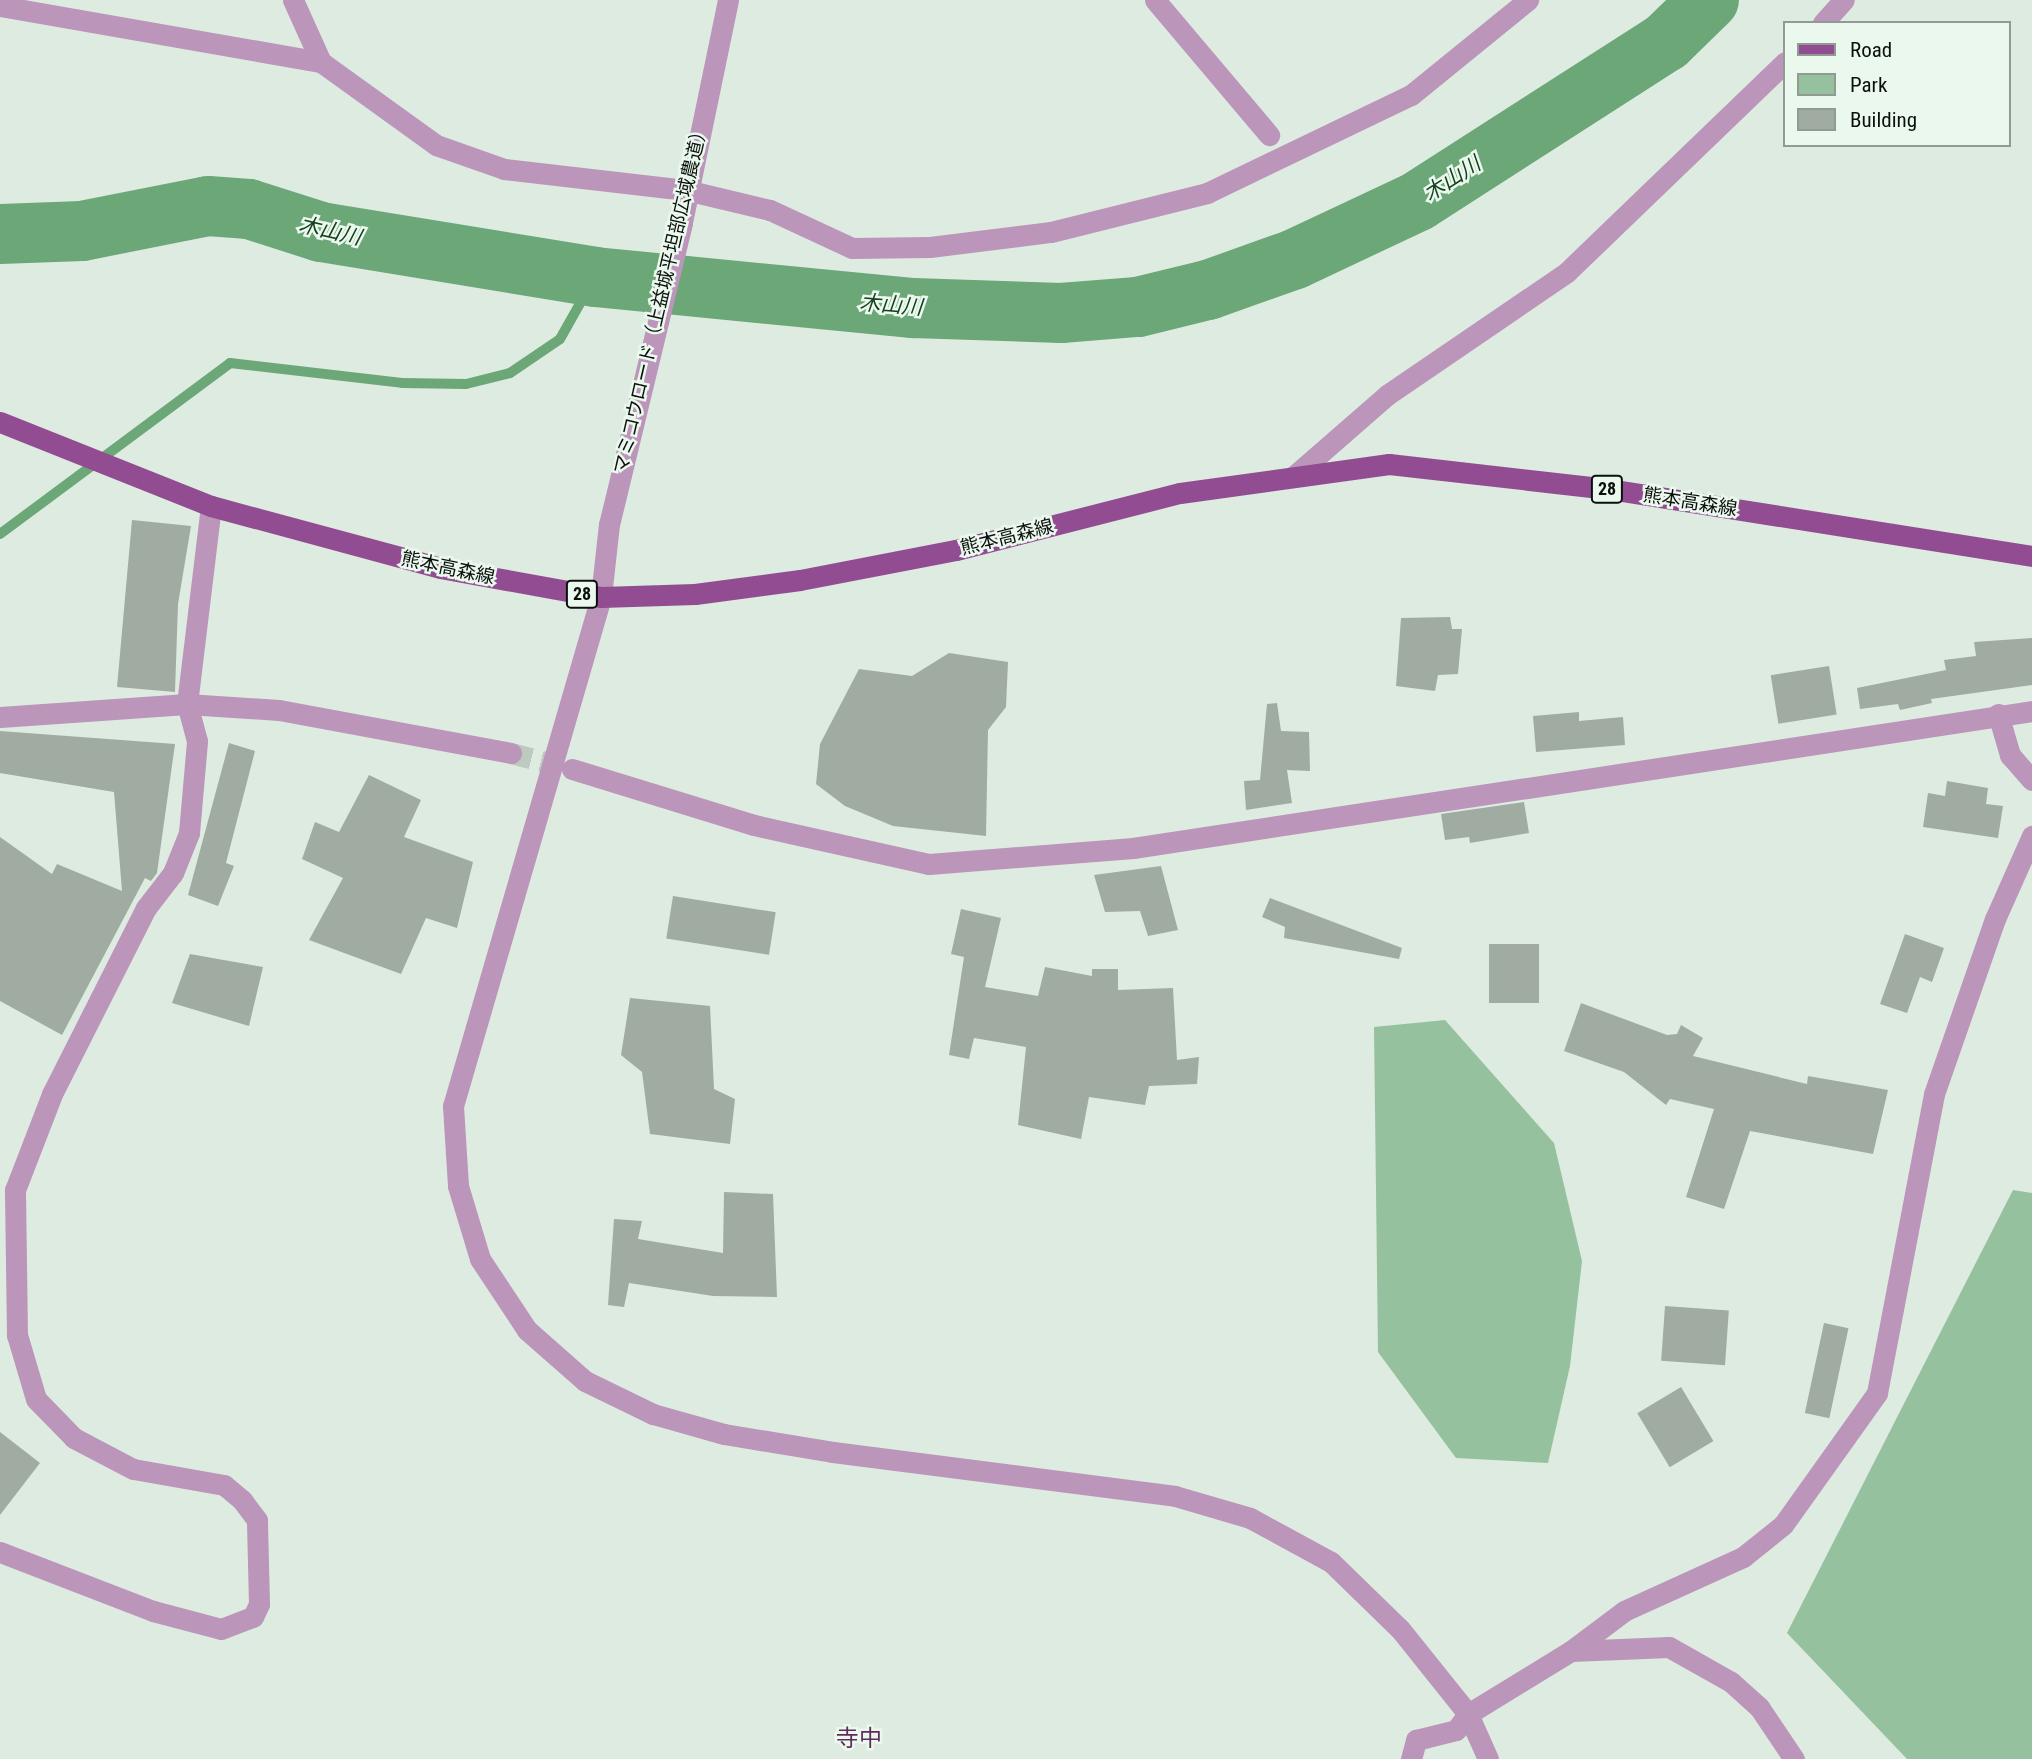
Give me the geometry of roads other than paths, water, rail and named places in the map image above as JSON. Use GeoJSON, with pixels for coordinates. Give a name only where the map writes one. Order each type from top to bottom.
{"type":"FeatureCollection","features":[{"type":"Feature","properties":{"kind":"main road","name":"熊本高森線"},"geometry":{"type":"LineString","coordinates":[[0,422],[211,506],[440,568],[601,597],[695,594],[800,580],[956,550],[1180,493],[1389,464],[1609,489],[2032,556]]}},
{"type":"Feature","properties":{"kind":"street"},"geometry":{"type":"LineString","coordinates":[[293,0],[321,62]]}},
{"type":"Feature","properties":{"kind":"street","name":"マミコウロード（上益城平坦部広域農道）"},"geometry":{"type":"LineString","coordinates":[[728,0],[686,190],[682,223],[609,524],[601,597],[453,1106],[458,1186],[480,1259],[527,1330],[585,1381],[653,1414],[724,1434],[1175,1496],[1250,1518],[1331,1562],[1400,1629],[1468,1714],[1488,1759]]}},
{"type":"Feature","properties":{"kind":"street"},"geometry":{"type":"LineString","coordinates":[[1155,0],[1269,135]]}},
{"type":"Feature","properties":{"kind":"street"},"geometry":{"type":"LineString","coordinates":[[0,6],[321,62],[436,145],[504,169],[686,190],[770,210],[852,248],[930,247],[1051,232],[1207,193],[1289,157],[1411,95],[1528,0]]}},
{"type":"Feature","properties":{"kind":"street"},"geometry":{"type":"LineString","coordinates":[[1825,21],[1844,0]]}},
{"type":"Feature","properties":{"kind":"street"},"geometry":{"type":"LineString","coordinates":[[1293,477],[1387,395],[1567,272],[1784,63]]}},
{"type":"Feature","properties":{"kind":"street"},"geometry":{"type":"LineString","coordinates":[[0,1552],[153,1611],[221,1629],[254,1617],[259,1604],[257,1520],[242,1500],[224,1485],[133,1469],[74,1438],[36,1399],[17,1335],[15,1190],[52,1094],[146,908],[173,873],[189,833],[197,741],[187,704],[211,506]]}},
{"type":"Feature","properties":{"kind":"street"},"geometry":{"type":"LineString","coordinates":[[0,717],[187,704],[279,710],[511,753]]}},
{"type":"Feature","properties":{"kind":"street"},"geometry":{"type":"LineString","coordinates":[[572,769],[754,825],[929,864],[1133,848],[2032,711]]}},
{"type":"Feature","properties":{"kind":"street"},"geometry":{"type":"LineString","coordinates":[[1998,715],[2010,755],[2032,780]]}},
{"type":"Feature","properties":{"kind":"street"},"geometry":{"type":"LineString","coordinates":[[1411,1759],[1416,1740],[1456,1730],[1468,1714],[1571,1651],[1624,1611],[1743,1557],[1783,1525],[1877,1393],[1934,1094],[1995,919],[2032,836]]}},
{"type":"Feature","properties":{"kind":"street"},"geometry":{"type":"LineString","coordinates":[[1571,1651],[1669,1647],[1731,1682],[1759,1707],[1794,1759]]}},
{"type":"Feature","properties":{"kind":"waterway","name":"木山川"},"geometry":{"type":"LineString","coordinates":[[0,234],[82,231],[208,206],[249,209],[321,232],[595,277],[913,308],[1061,313],[1138,307],[1208,290],[1295,259],[1418,201],[1666,42],[1709,0]]}},
{"type":"Feature","properties":{"kind":"waterway"},"geometry":{"type":"LineString","coordinates":[[0,534],[230,363],[402,383],[466,384],[510,373],[560,339],[595,277]]}},
{"type":"Feature","properties":{"kind":"tunnel"},"geometry":{"type":"LineString","coordinates":[[511,753],[570,768]]}},
{"type":"Feature","properties":{"kind":"district","name":"寺中"},"geometry":{"type":"Point","coordinates":[859,1739]}}]}
